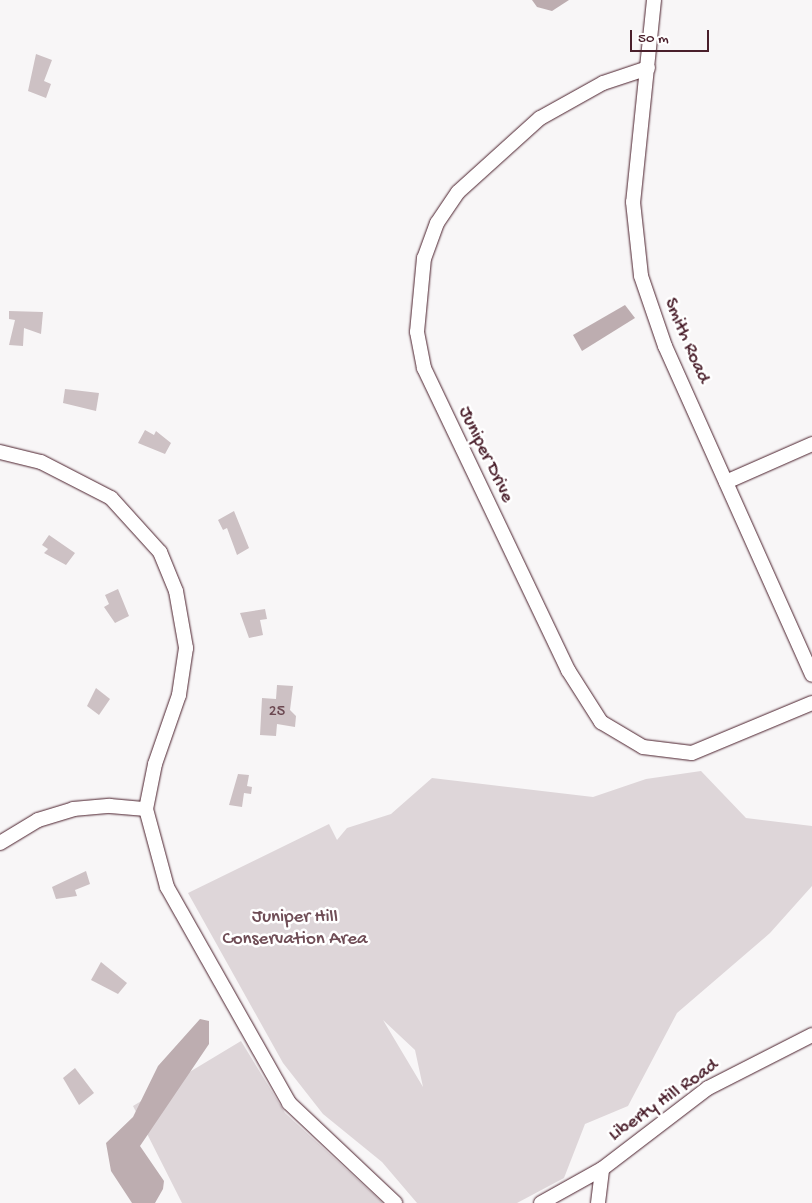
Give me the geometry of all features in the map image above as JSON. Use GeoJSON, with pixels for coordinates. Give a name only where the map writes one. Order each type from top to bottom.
{"type":"FeatureCollection","features":[{"type":"Feature","properties":{"kind":"street","name":"Smith Road"},"geometry":{"type":"LineString","coordinates":[[654,0],[632,202],[634,239],[652,312],[812,674]]}},
{"type":"Feature","properties":{"kind":"street","name":"Juniper Drive"},"geometry":{"type":"LineString","coordinates":[[648,68],[603,82],[540,118],[458,192],[437,223],[424,258],[417,332],[424,368],[568,670],[601,722],[643,748],[692,753],[812,703]]}},
{"type":"Feature","properties":{"kind":"street"},"geometry":{"type":"LineString","coordinates":[[726,482],[812,444]]}},
{"type":"Feature","properties":{"kind":"street"},"geometry":{"type":"LineString","coordinates":[[0,452],[41,462],[111,498],[160,552],[175,584],[185,622],[183,671],[146,809],[167,886],[274,1082],[314,1130],[395,1203]]}},
{"type":"Feature","properties":{"kind":"street"},"geometry":{"type":"LineString","coordinates":[[0,843],[38,820],[73,809],[110,806],[146,809]]}},
{"type":"Feature","properties":{"kind":"street","name":"Liberty Hill Road"},"geometry":{"type":"LineString","coordinates":[[541,1203],[602,1169],[708,1088],[812,1035]]}},
{"type":"Feature","properties":{"kind":"street"},"geometry":{"type":"LineString","coordinates":[[598,1203],[602,1169]]}},
{"type":"Feature","properties":{"kind":"green space","name":"Juniper Hill Conservation Area"},"geometry":{"type":"Polygon","coordinates":[[[701,771],[746,818],[812,826],[812,886],[770,933],[677,1013],[628,1106],[585,1124],[564,1178],[517,1203],[417,1203],[382,1162],[323,1114],[283,1063],[188,893],[329,824],[337,840],[347,828],[391,814],[432,778],[593,797],[646,779],[701,771]],[[383,1020],[423,1087],[415,1050],[383,1020]]]}},
{"type":"Feature","properties":{"kind":"green space"},"geometry":{"type":"Polygon","coordinates":[[[241,1041],[285,1113],[383,1203],[182,1203],[133,1106],[241,1041]]]}},
{"type":"Feature","properties":{"kind":"shaded area"},"geometry":{"type":"Polygon","coordinates":[[[532,0],[569,0],[552,11],[537,7],[532,0]]]}},
{"type":"Feature","properties":{"kind":"shaded area"},"geometry":{"type":"Polygon","coordinates":[[[625,305],[635,318],[582,351],[573,335],[625,305]]]}},
{"type":"Feature","properties":{"kind":"shaded area"},"geometry":{"type":"Polygon","coordinates":[[[200,1019],[209,1021],[209,1044],[140,1146],[164,1181],[163,1189],[155,1203],[132,1203],[111,1171],[106,1143],[133,1117],[158,1066],[200,1019]]]}},
{"type":"Feature","properties":{"kind":"building"},"geometry":{"type":"Polygon","coordinates":[[[36,54],[52,60],[44,81],[51,84],[46,98],[28,91],[36,54]]]}},
{"type":"Feature","properties":{"kind":"building"},"geometry":{"type":"Polygon","coordinates":[[[9,311],[43,312],[41,334],[24,328],[23,346],[9,345],[15,320],[9,319],[9,311]]]}},
{"type":"Feature","properties":{"kind":"building"},"geometry":{"type":"Polygon","coordinates":[[[65,389],[99,393],[96,411],[63,403],[65,389]]]}},
{"type":"Feature","properties":{"kind":"building"},"geometry":{"type":"Polygon","coordinates":[[[145,430],[154,435],[156,431],[171,443],[165,454],[138,443],[145,430]]]}},
{"type":"Feature","properties":{"kind":"building"},"geometry":{"type":"Polygon","coordinates":[[[234,511],[249,548],[237,555],[227,528],[223,530],[218,520],[234,511]]]}},
{"type":"Feature","properties":{"kind":"building"},"geometry":{"type":"Polygon","coordinates":[[[49,535],[75,553],[66,565],[44,553],[48,549],[42,545],[49,535]]]}},
{"type":"Feature","properties":{"kind":"building"},"geometry":{"type":"Polygon","coordinates":[[[118,589],[129,616],[115,623],[104,607],[109,604],[105,595],[118,589]]]}},
{"type":"Feature","properties":{"kind":"building"},"geometry":{"type":"Polygon","coordinates":[[[265,609],[267,619],[260,620],[263,635],[249,638],[240,613],[265,609]]]}},
{"type":"Feature","properties":{"kind":"building"},"geometry":{"type":"Polygon","coordinates":[[[277,685],[293,686],[290,710],[296,716],[295,727],[277,724],[276,736],[260,735],[262,698],[276,699],[277,685]]]}},
{"type":"Feature","properties":{"kind":"building"},"geometry":{"type":"Polygon","coordinates":[[[96,688],[110,699],[99,715],[87,706],[96,688]]]}},
{"type":"Feature","properties":{"kind":"building"},"geometry":{"type":"Polygon","coordinates":[[[238,774],[249,775],[247,786],[252,787],[251,794],[244,793],[242,807],[229,805],[238,774]]]}},
{"type":"Feature","properties":{"kind":"building"},"geometry":{"type":"Polygon","coordinates":[[[86,871],[90,884],[75,890],[77,896],[56,899],[52,887],[86,871]]]}},
{"type":"Feature","properties":{"kind":"building"},"geometry":{"type":"Polygon","coordinates":[[[101,962],[127,983],[118,994],[91,980],[101,962]]]}},
{"type":"Feature","properties":{"kind":"building"},"geometry":{"type":"Polygon","coordinates":[[[75,1068],[94,1093],[79,1105],[63,1078],[75,1068]]]}}]}
